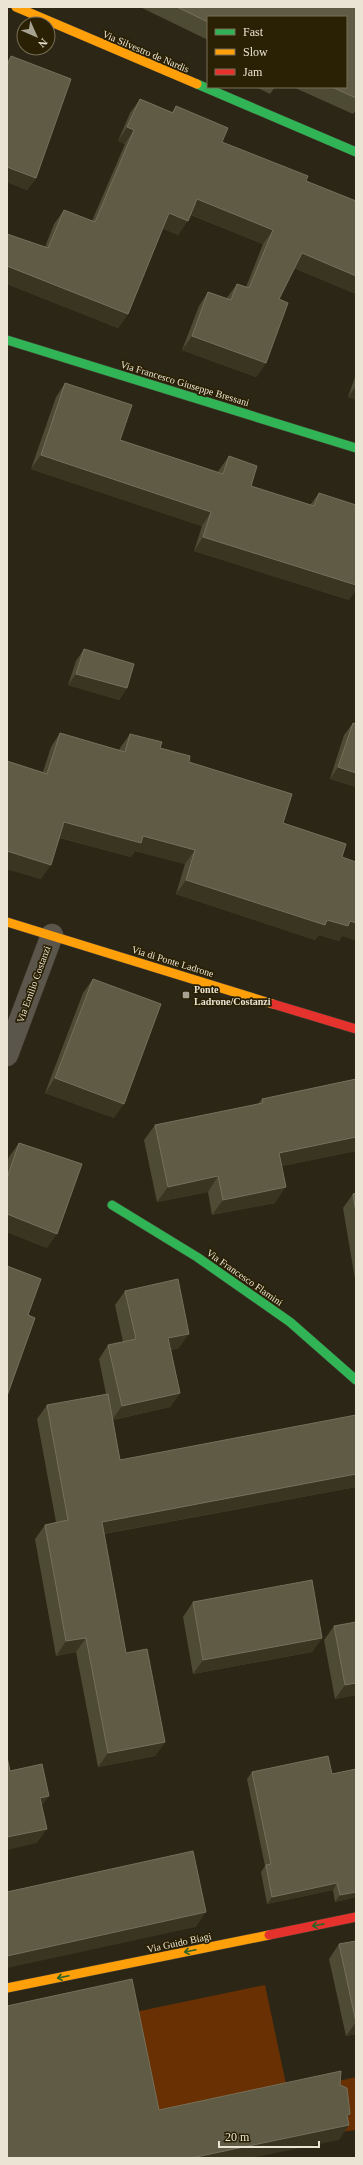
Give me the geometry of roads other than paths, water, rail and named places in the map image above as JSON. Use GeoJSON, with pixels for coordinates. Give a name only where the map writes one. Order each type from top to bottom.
{"type":"FeatureCollection","features":[{"type":"Feature","properties":{"kind":"street","name":"Via Silvestro de Nardis"},"geometry":{"type":"LineString","coordinates":[[16,7],[356,152]]}},
{"type":"Feature","properties":{"kind":"street","name":"Via Francesco Giuseppe Bressani"},"geometry":{"type":"LineString","coordinates":[[7,340],[356,448]]}},
{"type":"Feature","properties":{"kind":"street","name":"Via di Ponte Ladrone"},"geometry":{"type":"LineString","coordinates":[[7,922],[356,1030]]}},
{"type":"Feature","properties":{"kind":"street","name":"Via Emilio Costanzi"},"geometry":{"type":"LineString","coordinates":[[7,1055],[52,935]]}},
{"type":"Feature","properties":{"kind":"street","name":"Via Francesco Flamini"},"geometry":{"type":"LineString","coordinates":[[112,1205],[197,1257],[290,1322],[356,1380]]}},
{"type":"Feature","properties":{"kind":"street","name":"Via Guido Biagi"},"geometry":{"type":"LineString","coordinates":[[7,1988],[356,1917]]}},
{"type":"Feature","properties":{"kind":"place","name":"Ponte Ladrone/Costanzi"},"geometry":{"type":"Point","coordinates":[186,995]}}]}
